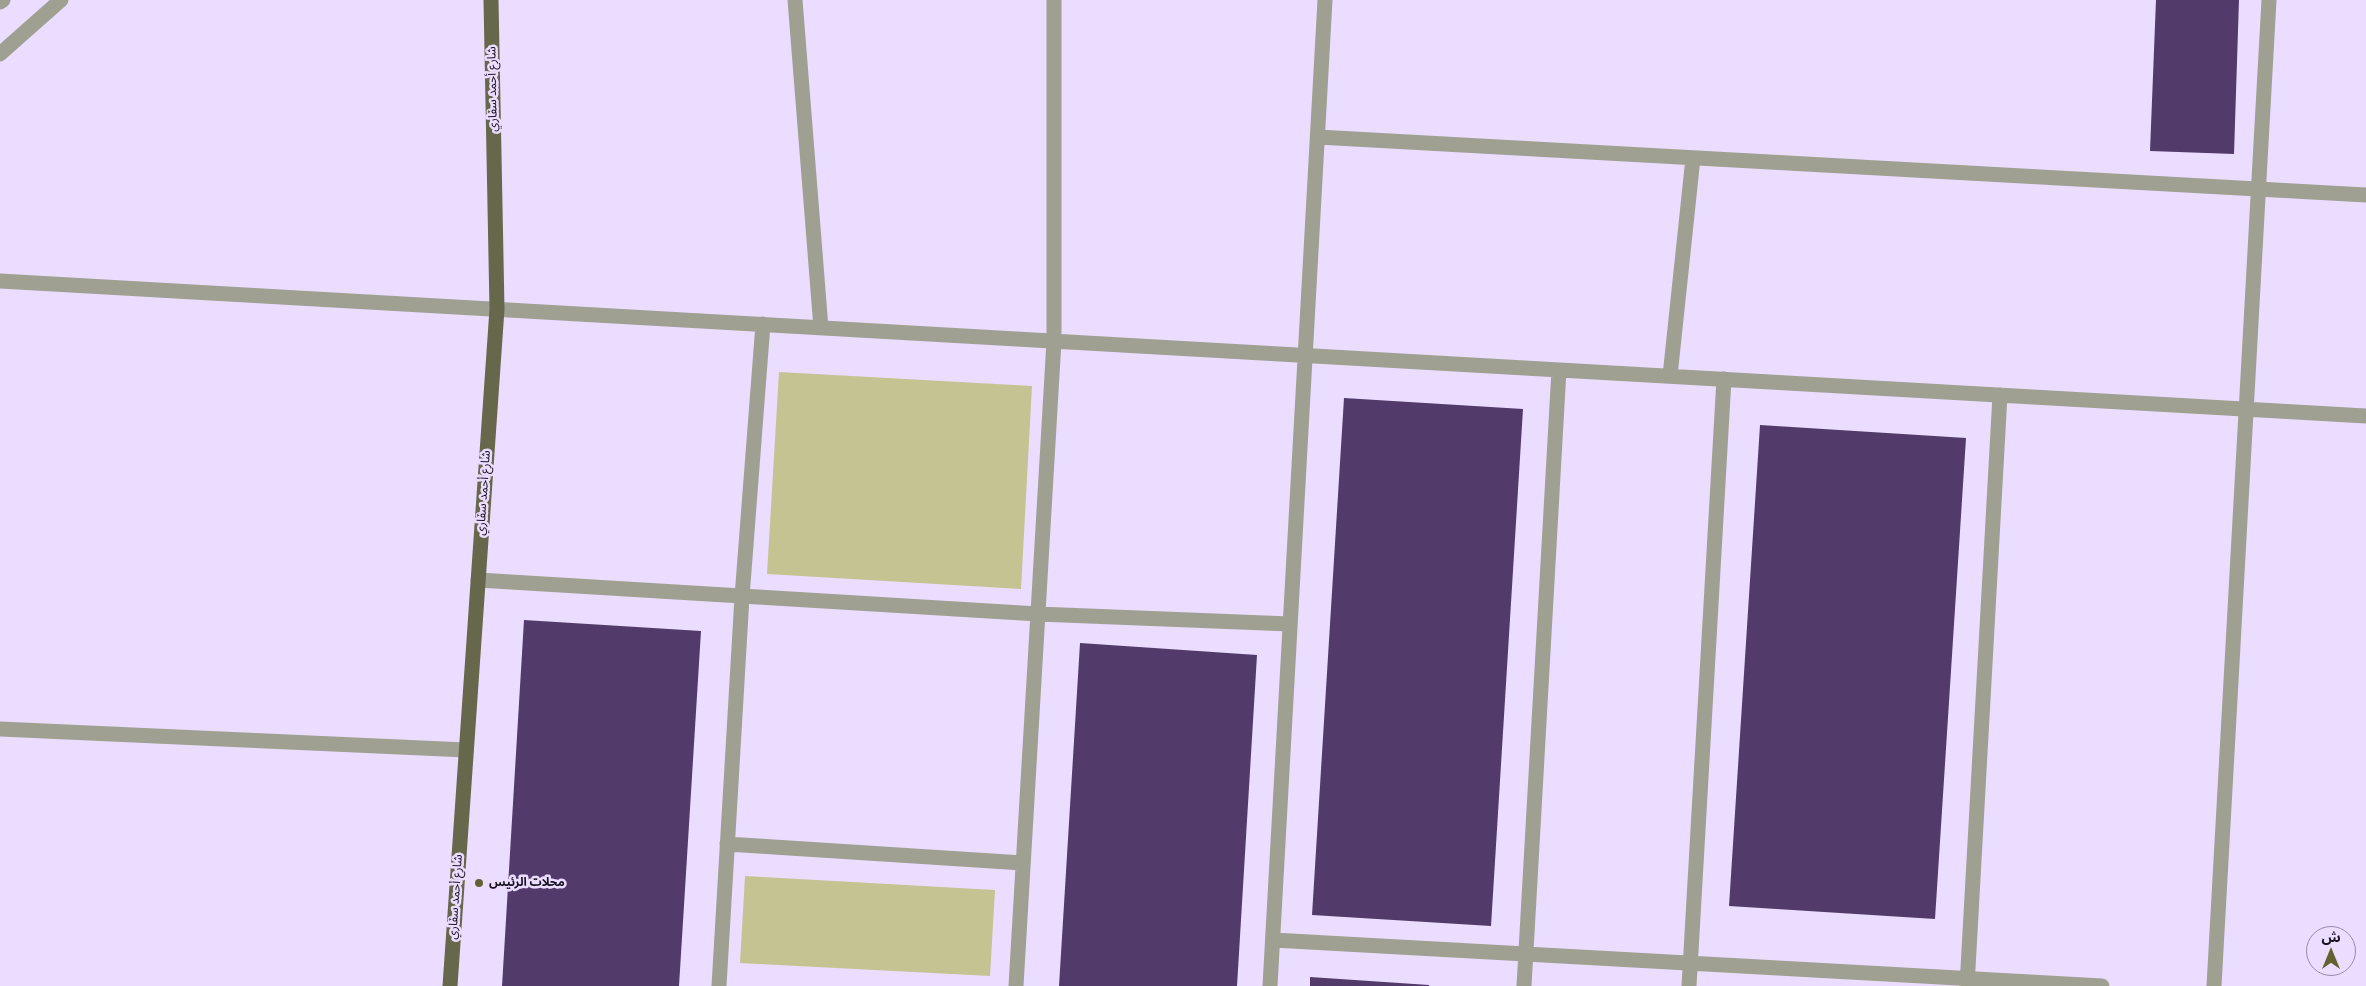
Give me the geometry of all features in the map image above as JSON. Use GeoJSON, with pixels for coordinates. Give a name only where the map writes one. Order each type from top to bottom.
{"type":"FeatureCollection","features":[{"type":"Feature","properties":{"kind":"main road","name":"شارع أحمد سفاري"},"geometry":{"type":"LineString","coordinates":[[450,986],[496,309],[491,0]]}},
{"type":"Feature","properties":{"kind":"street"},"geometry":{"type":"LineString","coordinates":[[0,54],[62,0]]}},
{"type":"Feature","properties":{"kind":"street"},"geometry":{"type":"LineString","coordinates":[[795,0],[821,328]]}},
{"type":"Feature","properties":{"kind":"street"},"geometry":{"type":"LineString","coordinates":[[1016,986],[1054,341],[1054,0]]}},
{"type":"Feature","properties":{"kind":"street"},"geometry":{"type":"LineString","coordinates":[[1270,986],[1325,0]]}},
{"type":"Feature","properties":{"kind":"street"},"geometry":{"type":"LineString","coordinates":[[2214,986],[2269,0]]}},
{"type":"Feature","properties":{"kind":"street"},"geometry":{"type":"LineString","coordinates":[[1318,137],[2366,195]]}},
{"type":"Feature","properties":{"kind":"street"},"geometry":{"type":"LineString","coordinates":[[1670,376],[1692,158]]}},
{"type":"Feature","properties":{"kind":"street"},"geometry":{"type":"LineString","coordinates":[[0,281],[2366,416]]}},
{"type":"Feature","properties":{"kind":"street"},"geometry":{"type":"LineString","coordinates":[[719,986],[742,597],[763,324]]}},
{"type":"Feature","properties":{"kind":"street"},"geometry":{"type":"LineString","coordinates":[[1524,986],[1559,370]]}},
{"type":"Feature","properties":{"kind":"street"},"geometry":{"type":"LineString","coordinates":[[1689,986],[1724,379]]}},
{"type":"Feature","properties":{"kind":"street"},"geometry":{"type":"LineString","coordinates":[[1967,982],[2000,395]]}},
{"type":"Feature","properties":{"kind":"street"},"geometry":{"type":"LineString","coordinates":[[478,580],[1038,614],[1290,624]]}},
{"type":"Feature","properties":{"kind":"street"},"geometry":{"type":"LineString","coordinates":[[0,729],[466,750]]}},
{"type":"Feature","properties":{"kind":"street"},"geometry":{"type":"LineString","coordinates":[[727,844],[1023,863]]}},
{"type":"Feature","properties":{"kind":"street"},"geometry":{"type":"LineString","coordinates":[[1272,940],[1526,953],[1967,982],[2102,986]]}},
{"type":"Feature","properties":{"kind":"green space"},"geometry":{"type":"Polygon","coordinates":[[[779,372],[1032,386],[1021,589],[767,574],[779,372]]]}},
{"type":"Feature","properties":{"kind":"green space"},"geometry":{"type":"Polygon","coordinates":[[[745,876],[995,890],[990,976],[740,963],[745,876]]]}},
{"type":"Feature","properties":{"kind":"building"},"geometry":{"type":"Polygon","coordinates":[[[2156,0],[2239,0],[2234,154],[2150,151],[2156,0]]]}},
{"type":"Feature","properties":{"kind":"building"},"geometry":{"type":"Polygon","coordinates":[[[1344,398],[1523,409],[1491,926],[1312,915],[1344,398]]]}},
{"type":"Feature","properties":{"kind":"building"},"geometry":{"type":"Polygon","coordinates":[[[1760,425],[1966,438],[1935,919],[1729,906],[1760,425]]]}},
{"type":"Feature","properties":{"kind":"building"},"geometry":{"type":"Polygon","coordinates":[[[524,620],[701,631],[679,986],[502,986],[524,620]]]}},
{"type":"Feature","properties":{"kind":"building"},"geometry":{"type":"Polygon","coordinates":[[[1080,643],[1257,655],[1237,986],[1059,986],[1080,643]]]}},
{"type":"Feature","properties":{"kind":"building"},"geometry":{"type":"Polygon","coordinates":[[[1310,977],[1429,985],[1429,986],[1310,986],[1310,977]]]}},
{"type":"Feature","properties":{"kind":"place","name":"محلات الرئيس"},"geometry":{"type":"Point","coordinates":[479,883]}}]}
